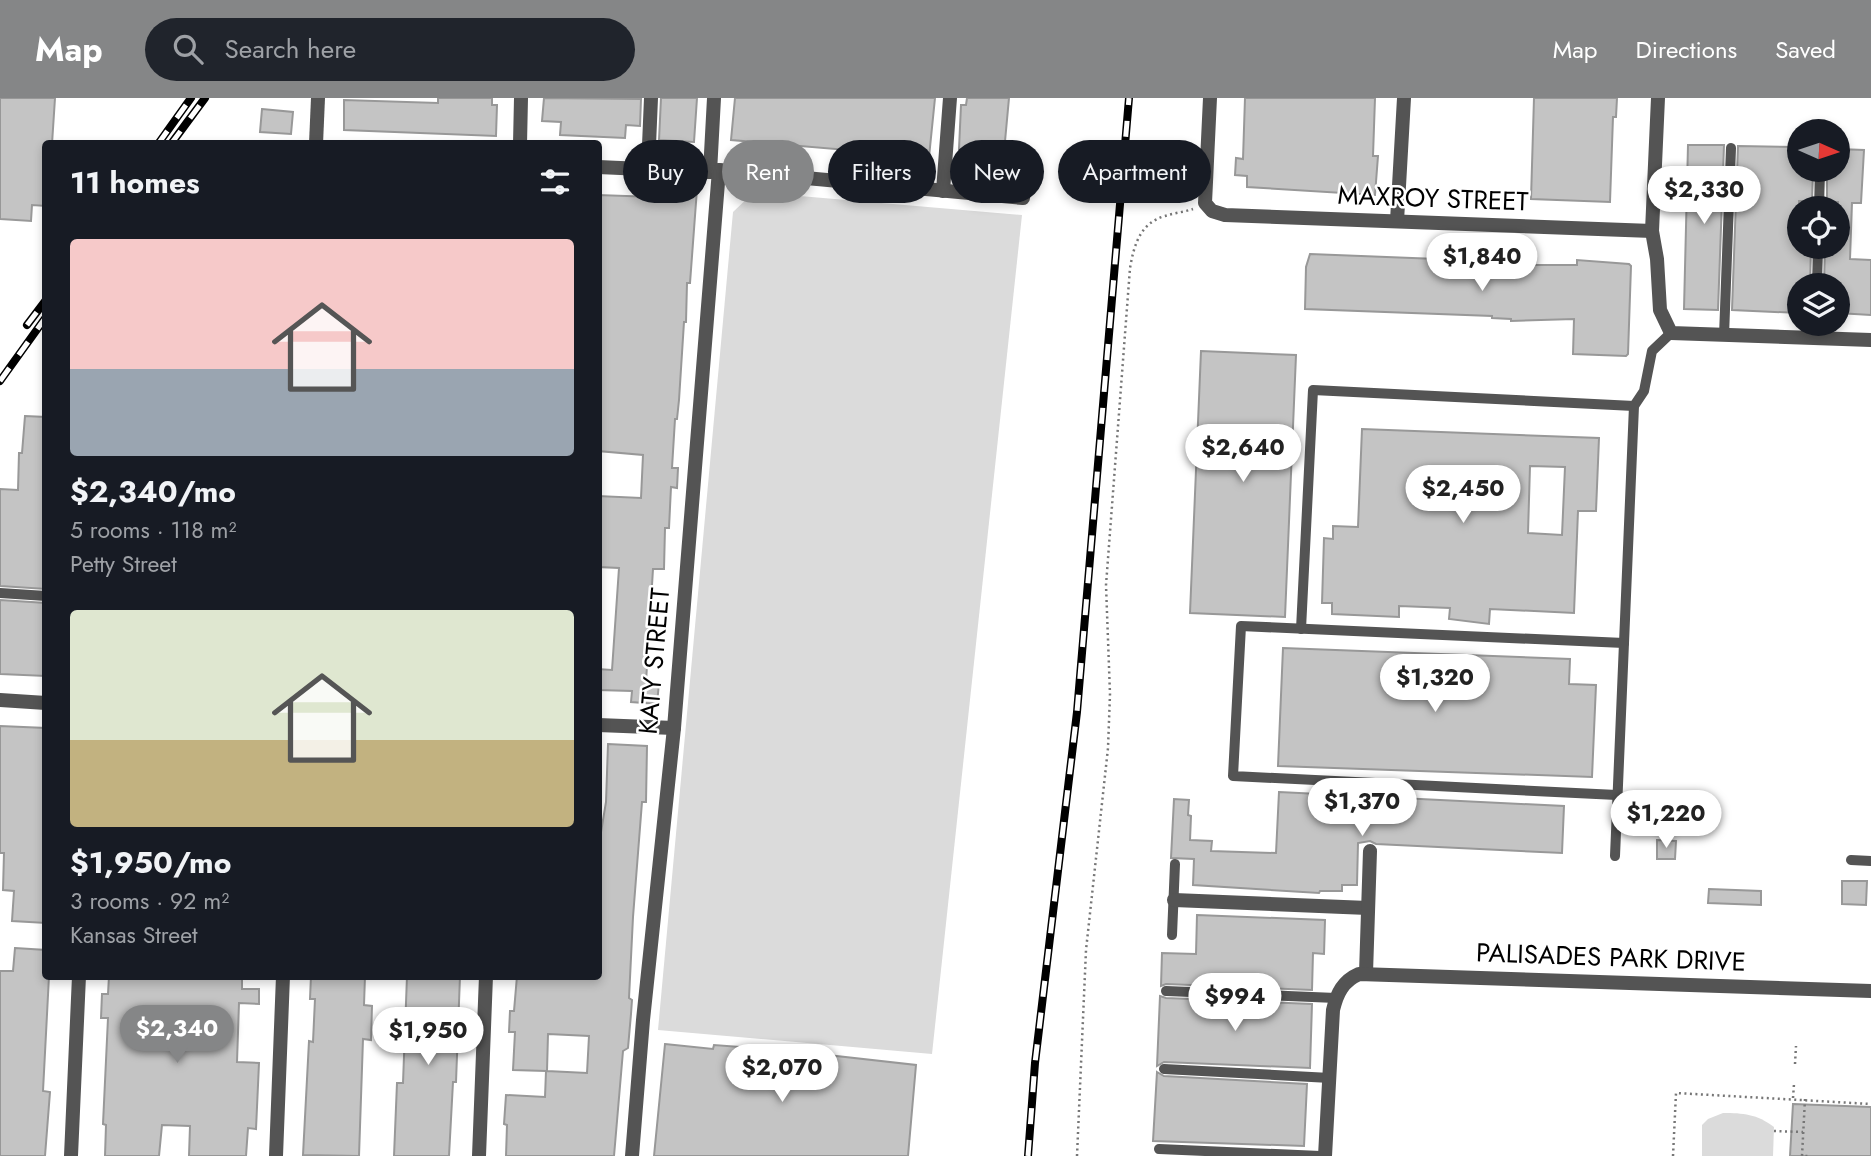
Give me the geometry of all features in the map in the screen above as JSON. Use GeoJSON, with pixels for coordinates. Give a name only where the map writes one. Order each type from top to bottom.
{"type":"FeatureCollection","features":[{"type":"Feature","properties":{"kind":"street"},"geometry":{"type":"LineString","coordinates":[[316,140],[318,98]]}},
{"type":"Feature","properties":{"kind":"street"},"geometry":{"type":"LineString","coordinates":[[520,140],[521,98]]}},
{"type":"Feature","properties":{"kind":"street"},"geometry":{"type":"LineString","coordinates":[[649,140],[651,98]]}},
{"type":"Feature","properties":{"kind":"street","name":"KATY STREET"},"geometry":{"type":"LineString","coordinates":[[632,1156],[643,1020],[674,728],[715,171],[714,98]]}},
{"type":"Feature","properties":{"kind":"street"},"geometry":{"type":"LineString","coordinates":[[943,191],[950,98]]}},
{"type":"Feature","properties":{"kind":"street"},"geometry":{"type":"LineString","coordinates":[[1209,207],[1210,98]]}},
{"type":"Feature","properties":{"kind":"street"},"geometry":{"type":"LineString","coordinates":[[1398,221],[1404,98]]}},
{"type":"Feature","properties":{"kind":"street"},"geometry":{"type":"LineString","coordinates":[[1658,98],[1652,231],[1657,259],[1660,310],[1671,333],[1724,336],[1787,333]]}},
{"type":"Feature","properties":{"kind":"street"},"geometry":{"type":"LineString","coordinates":[[602,167],[623,168]]}},
{"type":"Feature","properties":{"kind":"street"},"geometry":{"type":"LineString","coordinates":[[708,171],[950,192]]}},
{"type":"Feature","properties":{"kind":"street","name":"MAXROY STREET"},"geometry":{"type":"LineString","coordinates":[[1209,207],[1225,215],[1652,231]]}},
{"type":"Feature","properties":{"kind":"street"},"geometry":{"type":"LineString","coordinates":[[1847,336],[1871,340]]}},
{"type":"Feature","properties":{"kind":"street"},"geometry":{"type":"LineString","coordinates":[[0,700],[42,703]]}},
{"type":"Feature","properties":{"kind":"street"},"geometry":{"type":"LineString","coordinates":[[602,725],[674,728]]}},
{"type":"Feature","properties":{"kind":"street"},"geometry":{"type":"LineString","coordinates":[[1366,973],[1370,851]]}},
{"type":"Feature","properties":{"kind":"street"},"geometry":{"type":"LineString","coordinates":[[1174,900],[1368,908]]}},
{"type":"Feature","properties":{"kind":"street","name":"PALISADES PARK DRIVE"},"geometry":{"type":"LineString","coordinates":[[1336,998],[1344,983],[1366,973],[1871,991]]}},
{"type":"Feature","properties":{"kind":"street"},"geometry":{"type":"LineString","coordinates":[[71,1156],[79,980]]}},
{"type":"Feature","properties":{"kind":"street"},"geometry":{"type":"LineString","coordinates":[[276,1156],[283,980]]}},
{"type":"Feature","properties":{"kind":"street"},"geometry":{"type":"LineString","coordinates":[[479,1156],[486,980]]}},
{"type":"Feature","properties":{"kind":"street"},"geometry":{"type":"LineString","coordinates":[[1325,1156],[1336,998]]}},
{"type":"Feature","properties":{"kind":"lane"},"geometry":{"type":"LineString","coordinates":[[1724,336],[1731,148]]}},
{"type":"Feature","properties":{"kind":"lane"},"geometry":{"type":"LineString","coordinates":[[1615,856],[1633,406],[1644,391],[1652,351],[1671,333]]}},
{"type":"Feature","properties":{"kind":"lane"},"geometry":{"type":"LineString","coordinates":[[1301,629],[1313,390],[1633,406]]}},
{"type":"Feature","properties":{"kind":"lane"},"geometry":{"type":"LineString","coordinates":[[0,593],[42,596]]}},
{"type":"Feature","properties":{"kind":"lane"},"geometry":{"type":"LineString","coordinates":[[1617,795],[1233,776],[1241,626],[1624,643]]}},
{"type":"Feature","properties":{"kind":"lane"},"geometry":{"type":"LineString","coordinates":[[1851,860],[1871,861]]}},
{"type":"Feature","properties":{"kind":"lane"},"geometry":{"type":"LineString","coordinates":[[1172,935],[1175,864]]}},
{"type":"Feature","properties":{"kind":"lane"},"geometry":{"type":"LineString","coordinates":[[1166,991],[1336,998]]}},
{"type":"Feature","properties":{"kind":"lane"},"geometry":{"type":"LineString","coordinates":[[1164,1069],[1330,1078]]}},
{"type":"Feature","properties":{"kind":"lane"},"geometry":{"type":"LineString","coordinates":[[1159,1149],[1320,1156]]}},
{"type":"Feature","properties":{"kind":"path"},"geometry":{"type":"LineString","coordinates":[[1077,1156],[1086,950],[1108,747],[1110,694],[1106,585],[1130,268],[1134,245],[1141,232],[1152,221],[1166,215],[1209,207]]}},
{"type":"Feature","properties":{"kind":"path"},"geometry":{"type":"LineString","coordinates":[[1795,1064],[1796,1046]]}},
{"type":"Feature","properties":{"kind":"path"},"geometry":{"type":"LineString","coordinates":[[1793,1098],[1794,1084]]}},
{"type":"Feature","properties":{"kind":"path"},"geometry":{"type":"LineString","coordinates":[[1673,1156],[1676,1093],[1871,1104]]}},
{"type":"Feature","properties":{"kind":"path"},"geometry":{"type":"LineString","coordinates":[[1805,1099],[1802,1156],[1810,1156]]}},
{"type":"Feature","properties":{"kind":"path"},"geometry":{"type":"LineString","coordinates":[[1774,1131],[1803,1132]]}},
{"type":"Feature","properties":{"kind":"shaded area"},"geometry":{"type":"Polygon","coordinates":[[[814,197],[828,198],[828,203],[882,203],[1022,215],[932,1054],[658,1030],[733,212],[742,203],[814,203],[814,197]]]}},
{"type":"Feature","properties":{"kind":"shaded area"},"geometry":{"type":"Polygon","coordinates":[[[1723,1113],[1750,1115],[1774,1127],[1773,1156],[1702,1156],[1702,1125],[1708,1119],[1723,1113]]]}},
{"type":"Feature","properties":{"kind":"building"},"geometry":{"type":"Polygon","coordinates":[[[0,98],[55,98],[52,140],[42,140],[42,206],[32,205],[31,221],[0,219],[0,98]]]}},
{"type":"Feature","properties":{"kind":"building"},"geometry":{"type":"Polygon","coordinates":[[[438,98],[492,98],[492,105],[497,105],[496,136],[344,130],[344,100],[438,103],[438,98]]]}},
{"type":"Feature","properties":{"kind":"building"},"geometry":{"type":"Polygon","coordinates":[[[544,98],[641,99],[640,126],[626,125],[625,138],[560,135],[561,122],[542,121],[544,98]]]}},
{"type":"Feature","properties":{"kind":"building"},"geometry":{"type":"Polygon","coordinates":[[[661,98],[697,98],[694,140],[659,140],[661,98]]]}},
{"type":"Feature","properties":{"kind":"building"},"geometry":{"type":"Polygon","coordinates":[[[735,98],[935,98],[931,140],[828,140],[828,148],[814,147],[814,140],[731,140],[735,98]]]}},
{"type":"Feature","properties":{"kind":"building"},"geometry":{"type":"Polygon","coordinates":[[[967,98],[1009,98],[1005,140],[959,140],[961,105],[966,105],[967,98]]]}},
{"type":"Feature","properties":{"kind":"building"},"geometry":{"type":"Polygon","coordinates":[[[1245,98],[1375,98],[1373,156],[1378,156],[1375,195],[1247,187],[1247,176],[1235,175],[1236,158],[1243,159],[1245,98]]]}},
{"type":"Feature","properties":{"kind":"building"},"geometry":{"type":"Polygon","coordinates":[[[1534,98],[1617,98],[1616,117],[1613,117],[1610,202],[1531,199],[1534,98]]]}},
{"type":"Feature","properties":{"kind":"building"},"geometry":{"type":"Polygon","coordinates":[[[262,109],[293,112],[291,134],[260,132],[262,109]]]}},
{"type":"Feature","properties":{"kind":"building"},"geometry":{"type":"Polygon","coordinates":[[[1688,145],[1724,145],[1718,310],[1684,309],[1688,145]]]}},
{"type":"Feature","properties":{"kind":"building"},"geometry":{"type":"Polygon","coordinates":[[[1738,146],[1787,147],[1787,182],[1813,182],[1812,196],[1787,196],[1787,259],[1811,259],[1810,273],[1787,273],[1787,312],[1732,310],[1738,146]]]}},
{"type":"Feature","properties":{"kind":"building"},"geometry":{"type":"Polygon","coordinates":[[[1850,149],[1864,150],[1861,203],[1852,203],[1850,259],[1850,196],[1827,196],[1827,182],[1850,182],[1850,149]]]}},
{"type":"Feature","properties":{"kind":"building"},"geometry":{"type":"Polygon","coordinates":[[[602,195],[623,196],[623,203],[696,203],[679,400],[675,419],[672,468],[678,468],[677,488],[671,487],[669,528],[665,528],[664,569],[653,569],[646,682],[659,683],[657,704],[631,702],[632,691],[602,690],[602,669],[612,670],[619,568],[602,567],[602,496],[641,498],[643,455],[602,451],[602,195]]]}},
{"type":"Feature","properties":{"kind":"building"},"geometry":{"type":"Polygon","coordinates":[[[1310,254],[1488,261],[1533,267],[1577,265],[1577,260],[1629,264],[1628,354],[1573,354],[1574,319],[1511,321],[1492,316],[1305,309],[1306,267],[1310,254]]]}},
{"type":"Feature","properties":{"kind":"building"},"geometry":{"type":"Polygon","coordinates":[[[1825,259],[1871,260],[1871,315],[1850,314],[1850,273],[1824,273],[1825,259]]]}},
{"type":"Feature","properties":{"kind":"building"},"geometry":{"type":"Polygon","coordinates":[[[1201,351],[1296,355],[1285,617],[1190,613],[1201,351]]]}},
{"type":"Feature","properties":{"kind":"building"},"geometry":{"type":"Polygon","coordinates":[[[25,416],[42,417],[42,589],[0,586],[0,489],[18,490],[19,453],[22,453],[25,416]]]}},
{"type":"Feature","properties":{"kind":"building"},"geometry":{"type":"Polygon","coordinates":[[[1362,429],[1599,438],[1596,511],[1578,511],[1574,613],[1490,609],[1489,624],[1449,619],[1450,608],[1399,606],[1399,617],[1332,614],[1332,603],[1322,603],[1324,538],[1333,539],[1333,526],[1358,527],[1362,429]],[[1530,466],[1528,533],[1562,535],[1565,467],[1530,466]]]}},
{"type":"Feature","properties":{"kind":"building"},"geometry":{"type":"Polygon","coordinates":[[[0,600],[42,603],[42,676],[0,674],[0,600]]]}},
{"type":"Feature","properties":{"kind":"building"},"geometry":{"type":"Polygon","coordinates":[[[1283,648],[1570,659],[1569,684],[1596,685],[1592,777],[1278,766],[1283,648]]]}},
{"type":"Feature","properties":{"kind":"building"},"geometry":{"type":"Polygon","coordinates":[[[0,726],[42,728],[42,923],[12,921],[14,891],[3,890],[4,853],[0,853],[0,726]]]}},
{"type":"Feature","properties":{"kind":"building"},"geometry":{"type":"Polygon","coordinates":[[[608,744],[647,746],[646,802],[642,802],[633,917],[629,998],[632,1000],[631,1014],[628,1048],[623,1051],[614,1156],[506,1156],[506,1095],[545,1097],[546,1071],[513,1070],[515,1032],[509,1032],[517,980],[602,980],[602,826],[606,802],[608,744]],[[548,1034],[547,1071],[587,1073],[589,1036],[548,1034]]]}},
{"type":"Feature","properties":{"kind":"building"},"geometry":{"type":"Polygon","coordinates":[[[1279,792],[1564,806],[1562,853],[1376,844],[1370,841],[1358,843],[1357,885],[1342,885],[1342,891],[1319,893],[1193,885],[1194,859],[1171,858],[1174,799],[1189,800],[1190,840],[1212,841],[1211,851],[1276,853],[1279,792]]]}},
{"type":"Feature","properties":{"kind":"building"},"geometry":{"type":"Polygon","coordinates":[[[1657,840],[1676,841],[1675,859],[1657,859],[1657,840]]]}},
{"type":"Feature","properties":{"kind":"building"},"geometry":{"type":"Polygon","coordinates":[[[1842,881],[1867,881],[1866,905],[1842,904],[1842,881]]]}},
{"type":"Feature","properties":{"kind":"building"},"geometry":{"type":"Polygon","coordinates":[[[1709,889],[1761,891],[1761,905],[1708,903],[1709,889]]]}},
{"type":"Feature","properties":{"kind":"building"},"geometry":{"type":"Polygon","coordinates":[[[1197,915],[1325,920],[1324,954],[1313,953],[1312,990],[1166,984],[1161,986],[1162,953],[1196,954],[1197,915]]]}},
{"type":"Feature","properties":{"kind":"building"},"geometry":{"type":"Polygon","coordinates":[[[15,948],[42,950],[42,980],[49,980],[43,1091],[50,1092],[45,1156],[0,1156],[0,971],[13,971],[15,948]]]}},
{"type":"Feature","properties":{"kind":"building"},"geometry":{"type":"Polygon","coordinates":[[[109,980],[242,980],[242,989],[259,989],[259,1004],[239,1003],[237,1062],[259,1063],[256,1129],[248,1128],[246,1156],[189,1156],[190,1126],[162,1125],[159,1156],[105,1156],[106,1125],[103,1124],[108,1018],[101,1018],[102,994],[108,994],[109,980]]]}},
{"type":"Feature","properties":{"kind":"building"},"geometry":{"type":"Polygon","coordinates":[[[311,980],[365,980],[364,1005],[372,1006],[371,1040],[363,1039],[359,1156],[303,1155],[309,1041],[313,1042],[315,999],[310,999],[311,980]]]}},
{"type":"Feature","properties":{"kind":"building"},"geometry":{"type":"Polygon","coordinates":[[[407,980],[460,980],[456,1082],[453,1082],[449,1156],[394,1156],[397,1083],[403,1083],[407,980]]]}},
{"type":"Feature","properties":{"kind":"building"},"geometry":{"type":"Polygon","coordinates":[[[1160,996],[1312,1004],[1310,1068],[1164,1062],[1157,1066],[1160,996]]]}},
{"type":"Feature","properties":{"kind":"building"},"geometry":{"type":"Polygon","coordinates":[[[665,1044],[713,1049],[714,1045],[792,1051],[916,1065],[908,1156],[654,1156],[665,1044]]]}},
{"type":"Feature","properties":{"kind":"building"},"geometry":{"type":"Polygon","coordinates":[[[1157,1072],[1164,1076],[1307,1084],[1304,1146],[1153,1141],[1157,1072]]]}},
{"type":"Feature","properties":{"kind":"building"},"geometry":{"type":"Polygon","coordinates":[[[1793,1104],[1871,1107],[1871,1156],[1790,1156],[1793,1104]]]}},
{"type":"Feature","properties":{"kind":"railway"},"geometry":{"type":"LineString","coordinates":[[161,140],[191,98]]}},
{"type":"Feature","properties":{"kind":"railway"},"geometry":{"type":"LineString","coordinates":[[174,140],[205,98]]}},
{"type":"Feature","properties":{"kind":"railway"},"geometry":{"type":"LineString","coordinates":[[1028,1156],[1035,1063],[1077,712],[1129,98]]}},
{"type":"Feature","properties":{"kind":"railway"},"geometry":{"type":"LineString","coordinates":[[27,325],[42,305]]}},
{"type":"Feature","properties":{"kind":"railway"},"geometry":{"type":"LineString","coordinates":[[0,381],[42,323]]}}]}
